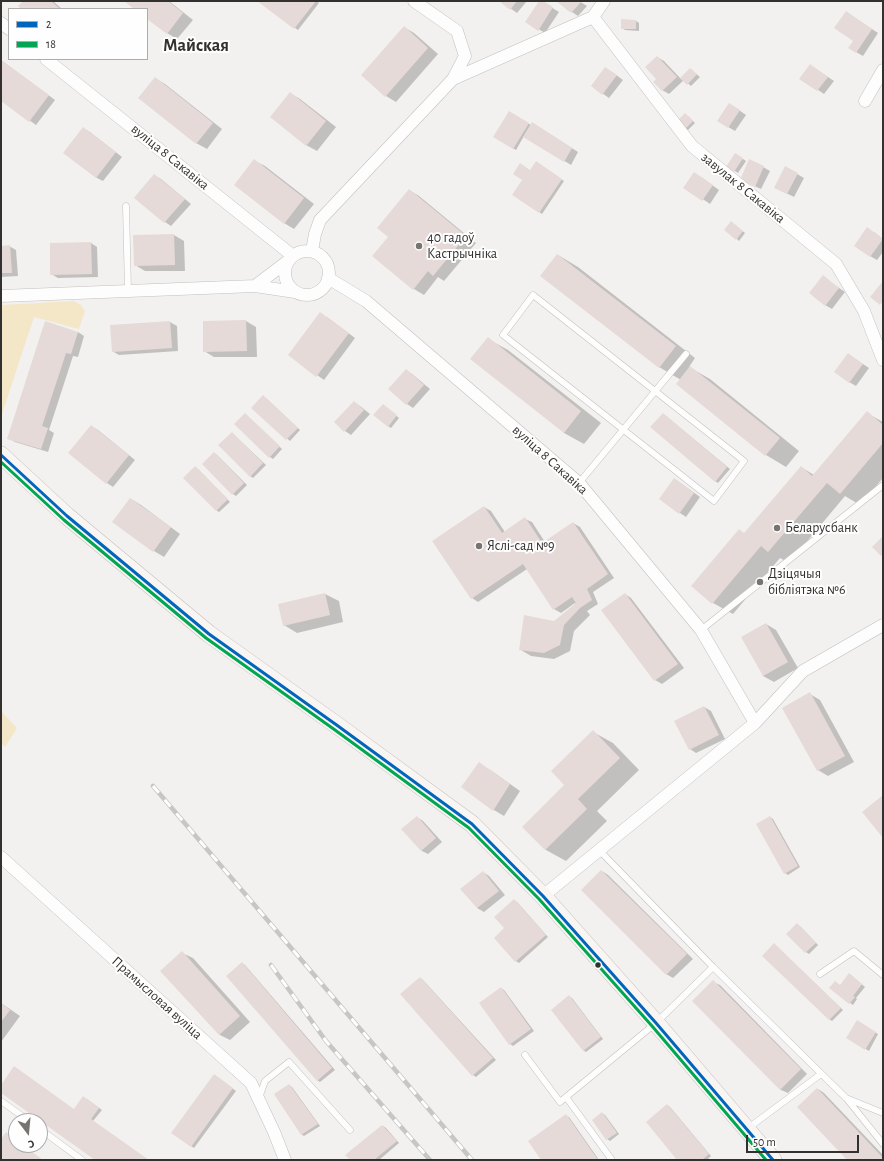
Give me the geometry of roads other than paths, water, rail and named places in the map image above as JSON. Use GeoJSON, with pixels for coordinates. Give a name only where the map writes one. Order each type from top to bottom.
{"type":"FeatureCollection","features":[{"type":"Feature","properties":{"kind":"street"},"geometry":{"type":"LineString","coordinates":[[312,251],[315,234],[320,220],[454,79],[465,56],[457,31],[414,1]]}},
{"type":"Feature","properties":{"kind":"street"},"geometry":{"type":"LineString","coordinates":[[454,79],[593,18],[604,1]]}},
{"type":"Feature","properties":{"kind":"street","name":"завулак 8 Сакавіка"},"geometry":{"type":"LineString","coordinates":[[593,18],[692,146],[836,264],[864,311],[883,360]]}},
{"type":"Feature","properties":{"kind":"street","name":"вуліца 8 Сакавіка"},"geometry":{"type":"LineString","coordinates":[[47,60],[290,259]]}},
{"type":"Feature","properties":{"kind":"street"},"geometry":{"type":"LineString","coordinates":[[864,101],[883,70]]}},
{"type":"Feature","properties":{"kind":"street"},"geometry":{"type":"LineString","coordinates":[[1,296],[255,286],[308,295],[321,290],[326,284],[329,271],[324,258],[319,254],[312,251],[299,252],[255,286]]}},
{"type":"Feature","properties":{"kind":"street"},"geometry":{"type":"LineString","coordinates":[[290,259],[286,267],[286,281],[295,292]]}},
{"type":"Feature","properties":{"kind":"street","name":"вуліца 8 Сакавіка"},"geometry":{"type":"LineString","coordinates":[[328,278],[366,301],[579,483],[701,630],[755,723]]}},
{"type":"Feature","properties":{"kind":"street"},"geometry":{"type":"LineString","coordinates":[[1,455],[67,516],[209,634],[472,824],[543,896],[656,1023],[773,1160]]}},
{"type":"Feature","properties":{"kind":"street"},"geometry":{"type":"LineString","coordinates":[[543,896],[755,723],[803,671],[883,626]]}},
{"type":"Feature","properties":{"kind":"street","name":"Прамысловая вуліца"},"geometry":{"type":"LineString","coordinates":[[1,857],[251,1083],[274,1132],[284,1160]]}},
{"type":"Feature","properties":{"kind":"lane"},"geometry":{"type":"LineString","coordinates":[[126,206],[128,291]]}},
{"type":"Feature","properties":{"kind":"lane"},"geometry":{"type":"LineString","coordinates":[[533,295],[656,390],[744,461],[714,501],[623,429],[503,335],[533,295]]}},
{"type":"Feature","properties":{"kind":"lane"},"geometry":{"type":"LineString","coordinates":[[579,483],[686,354]]}},
{"type":"Feature","properties":{"kind":"lane"},"geometry":{"type":"LineString","coordinates":[[701,630],[883,485]]}},
{"type":"Feature","properties":{"kind":"lane"},"geometry":{"type":"LineString","coordinates":[[599,850],[713,967],[846,1098],[883,1144]]}},
{"type":"Feature","properties":{"kind":"lane"},"geometry":{"type":"LineString","coordinates":[[820,974],[854,951],[883,975]]}},
{"type":"Feature","properties":{"kind":"lane"},"geometry":{"type":"LineString","coordinates":[[525,1055],[560,1102],[656,1023],[713,967]]}},
{"type":"Feature","properties":{"kind":"lane"},"geometry":{"type":"LineString","coordinates":[[259,1100],[265,1081],[289,1062],[350,1130]]}},
{"type":"Feature","properties":{"kind":"lane"},"geometry":{"type":"LineString","coordinates":[[747,1129],[821,1074]]}},
{"type":"Feature","properties":{"kind":"lane"},"geometry":{"type":"LineString","coordinates":[[566,1097],[612,1160]]}},
{"type":"Feature","properties":{"kind":"lane"},"geometry":{"type":"LineString","coordinates":[[846,1098],[883,1113]]}},
{"type":"Feature","properties":{"kind":"lane"},"geometry":{"type":"LineString","coordinates":[[1,1101],[18,1113]]}},
{"type":"Feature","properties":{"kind":"lane"},"geometry":{"type":"LineString","coordinates":[[48,1135],[82,1160]]}},
{"type":"Feature","properties":{"kind":"railway"},"geometry":{"type":"LineString","coordinates":[[153,786],[472,1160]]}},
{"type":"Feature","properties":{"kind":"railway"},"geometry":{"type":"LineString","coordinates":[[271,965],[326,1041],[430,1160]]}},
{"type":"Feature","properties":{"kind":"place","name":"40 гадоў Кастрычніка"},"geometry":{"type":"Point","coordinates":[419,246]}},
{"type":"Feature","properties":{"kind":"place","name":"Беларусбанк"},"geometry":{"type":"Point","coordinates":[777,528]}},
{"type":"Feature","properties":{"kind":"place","name":"Яслі-сад №9"},"geometry":{"type":"Point","coordinates":[479,546]}},
{"type":"Feature","properties":{"kind":"place","name":"Дзіцячыя бібліятэка №6"},"geometry":{"type":"Point","coordinates":[760,582]}},
{"type":"Feature","properties":{"kind":"district","name":"Майская"},"geometry":{"type":"Point","coordinates":[196,46]}}]}
